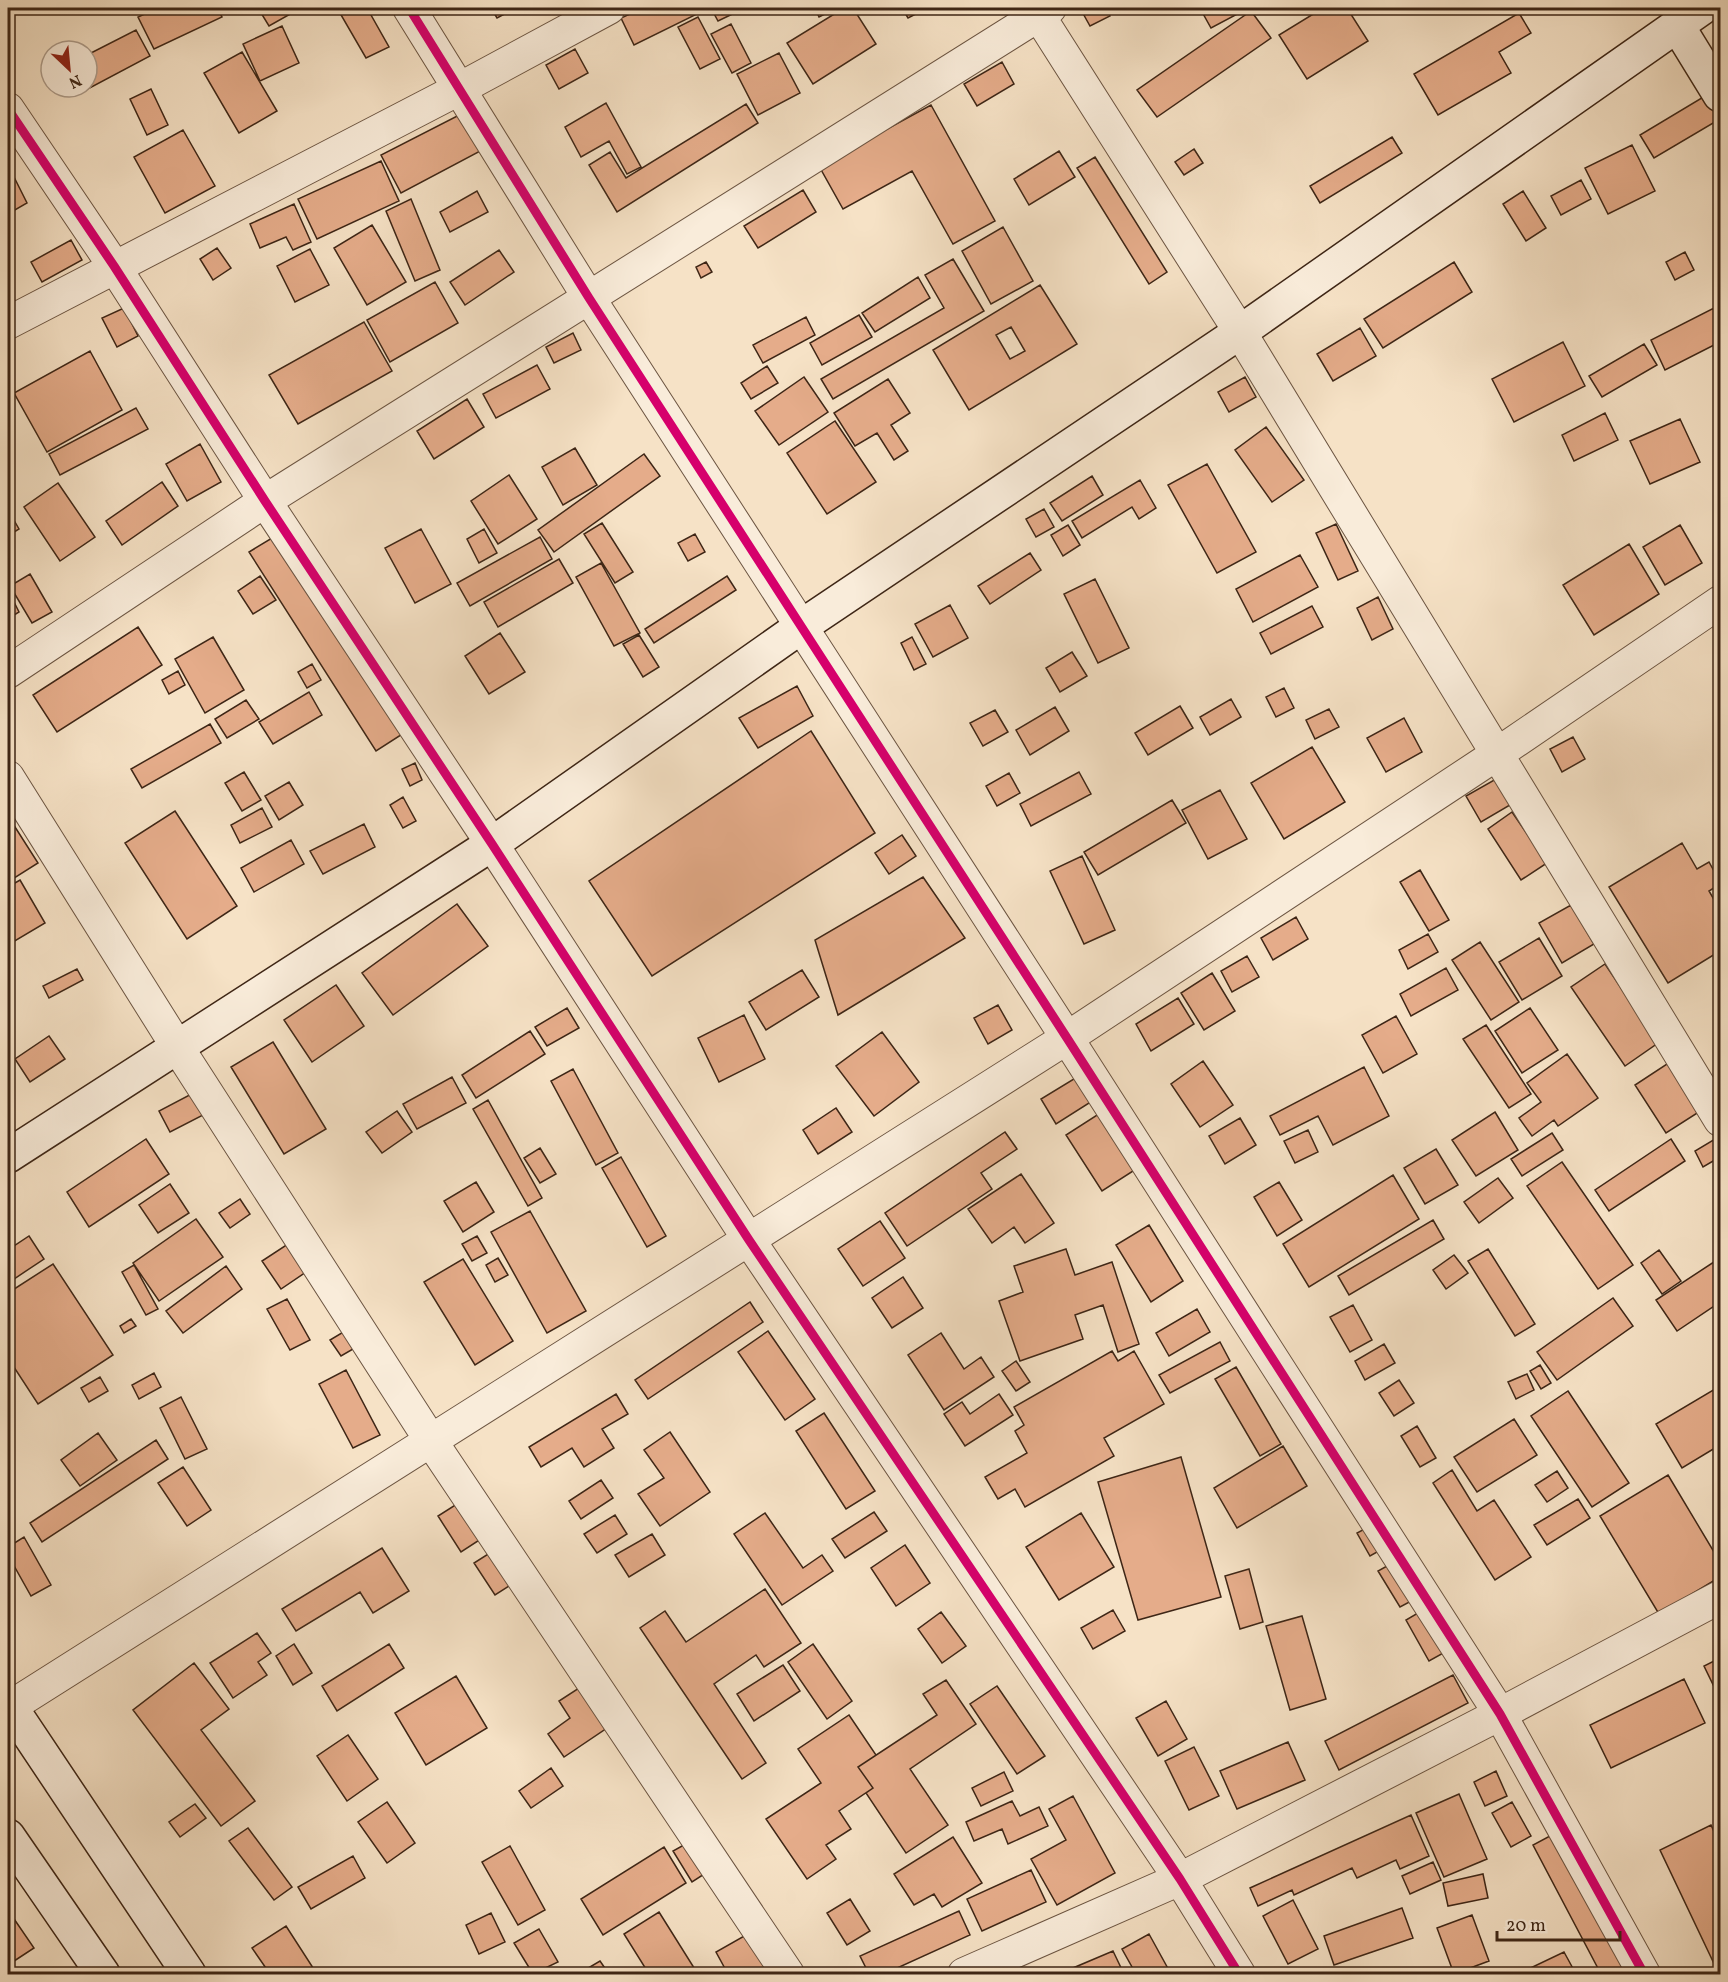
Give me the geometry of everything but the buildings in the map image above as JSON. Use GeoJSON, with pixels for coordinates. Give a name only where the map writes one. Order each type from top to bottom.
{"type":"FeatureCollection","features":[{"type":"Feature","properties":{"kind":"street"},"geometry":{"type":"LineString","coordinates":[[409,8],[589,298],[1500,1714],[1644,1974]]}},
{"type":"Feature","properties":{"kind":"street"},"geometry":{"type":"LineString","coordinates":[[8,323],[459,89],[609,8]]}},
{"type":"Feature","properties":{"kind":"street"},"geometry":{"type":"LineString","coordinates":[[8,672],[265,501],[1041,10],[1720,1120]]}},
{"type":"Feature","properties":{"kind":"street"},"geometry":{"type":"LineString","coordinates":[[8,1156],[492,843],[802,626],[1240,332],[1681,13],[1720,95]]}},
{"type":"Feature","properties":{"kind":"street"},"geometry":{"type":"LineString","coordinates":[[8,109],[114,266],[265,501],[492,843],[749,1240],[1180,1880],[1239,1974]]}},
{"type":"Feature","properties":{"kind":"street"},"geometry":{"type":"LineString","coordinates":[[189,1974],[9,1705],[1067,1038],[1497,754],[1720,602]]}},
{"type":"Feature","properties":{"kind":"street"},"geometry":{"type":"LineString","coordinates":[[8,777],[178,1048],[430,1441],[788,1974]]}},
{"type":"Feature","properties":{"kind":"street"},"geometry":{"type":"LineString","coordinates":[[964,1974],[1180,1880],[1720,1597]]}},
{"type":"Feature","properties":{"kind":"street"},"geometry":{"type":"LineString","coordinates":[[8,1836],[103,1974]]}},
{"type":"Feature","properties":{"kind":"cycle path"},"geometry":{"type":"LineString","coordinates":[[409,8],[589,298],[1500,1714],[1644,1974]]}},
{"type":"Feature","properties":{"kind":"cycle path"},"geometry":{"type":"LineString","coordinates":[[8,109],[114,266],[265,501],[492,844],[749,1240],[1180,1879],[1239,1974]]}}]}
